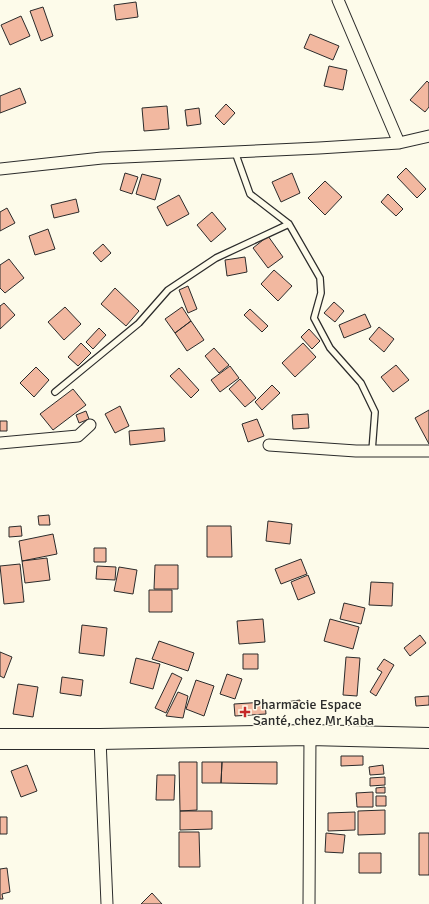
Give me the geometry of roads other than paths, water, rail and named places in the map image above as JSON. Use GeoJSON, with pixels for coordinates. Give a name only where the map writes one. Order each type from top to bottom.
{"type":"FeatureCollection","features":[{"type":"Feature","properties":{"kind":"highway"},"geometry":{"type":"LineString","coordinates":[[0,739],[100,739],[310,735],[429,738]]}},
{"type":"Feature","properties":{"kind":"street"},"geometry":{"type":"LineString","coordinates":[[338,0],[399,143]]}},
{"type":"Feature","properties":{"kind":"street"},"geometry":{"type":"LineString","coordinates":[[0,169],[102,158],[399,143],[429,136]]}},
{"type":"Feature","properties":{"kind":"street"},"geometry":{"type":"LineString","coordinates":[[0,443],[78,436],[90,425]]}},
{"type":"Feature","properties":{"kind":"street"},"geometry":{"type":"LineString","coordinates":[[269,445],[356,451],[429,451]]}},
{"type":"Feature","properties":{"kind":"street"},"geometry":{"type":"LineString","coordinates":[[309,904],[310,735]]}},
{"type":"Feature","properties":{"kind":"street"},"geometry":{"type":"LineString","coordinates":[[100,739],[107,904]]}},
{"type":"Feature","properties":{"kind":"lane"},"geometry":{"type":"LineString","coordinates":[[235,152],[250,194],[289,224],[320,278],[321,293],[314,318],[330,348],[361,383],[375,412],[372,451]]}},
{"type":"Feature","properties":{"kind":"lane"},"geometry":{"type":"LineString","coordinates":[[55,392],[139,323],[168,290],[216,258],[289,224]]}},
{"type":"Feature","properties":{"kind":"place","name":"Pharmacie Espace Santé, chez Mr Kaba"},"geometry":{"type":"Point","coordinates":[245,712]}}]}
